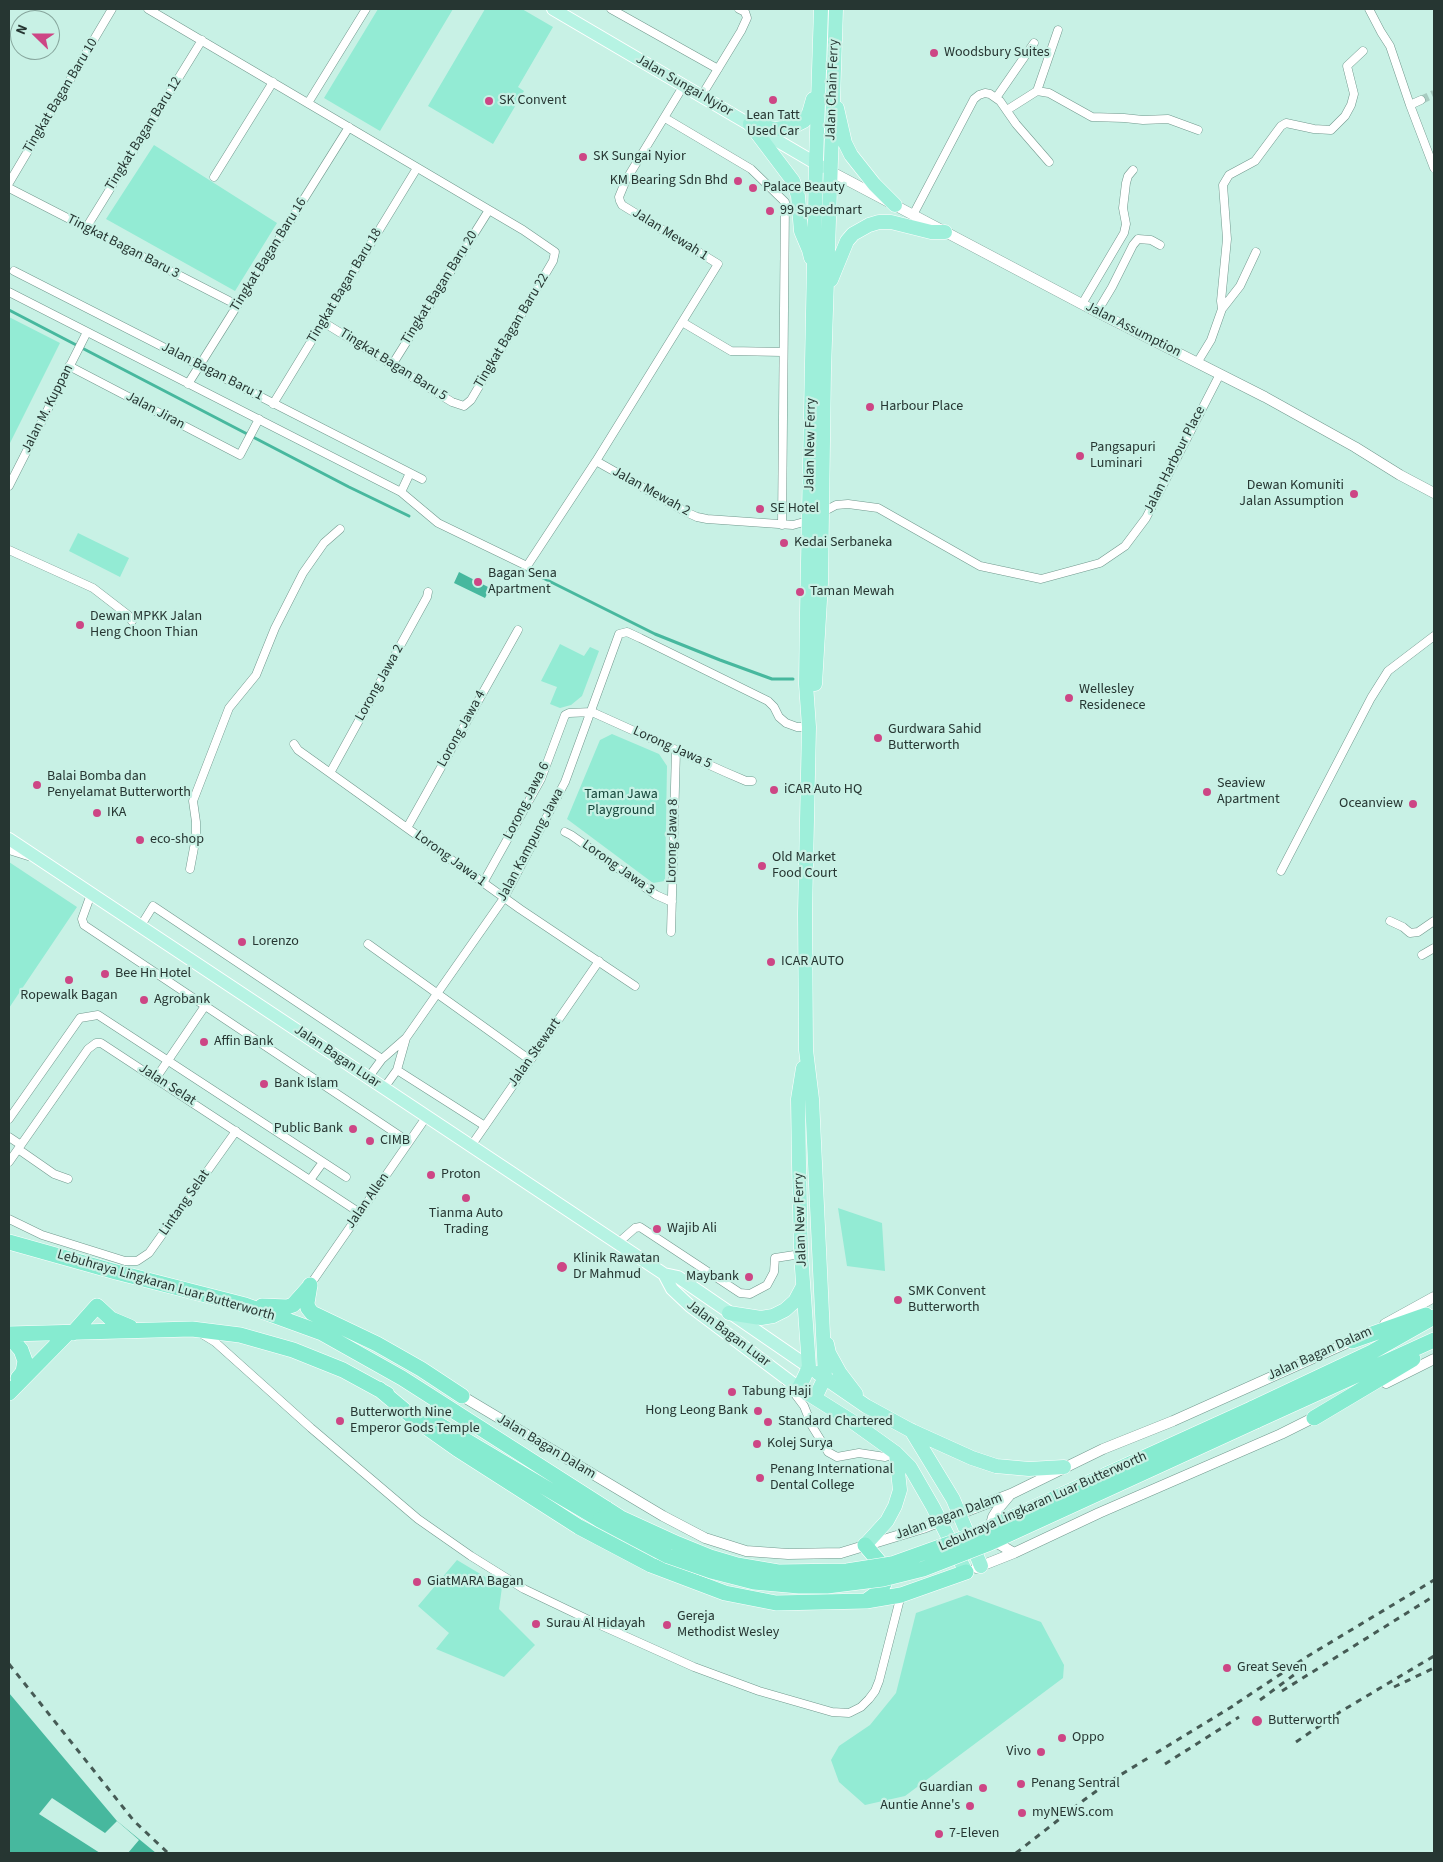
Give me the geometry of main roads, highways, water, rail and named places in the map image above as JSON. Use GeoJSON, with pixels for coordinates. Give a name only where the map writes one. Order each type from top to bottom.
{"type":"FeatureCollection","features":[{"type":"Feature","properties":{"kind":"highway","name":"Jalan Chain Ferry"},"geometry":{"type":"LineString","coordinates":[[816,163],[821,9]]}},
{"type":"Feature","properties":{"kind":"highway","name":"Jalan Chain Ferry"},"geometry":{"type":"LineString","coordinates":[[830,171],[836,9]]}},
{"type":"Feature","properties":{"kind":"highway"},"geometry":{"type":"LineString","coordinates":[[750,124],[784,129],[804,121],[812,107],[818,71]]}},
{"type":"Feature","properties":{"kind":"highway"},"geometry":{"type":"LineString","coordinates":[[833,88],[845,143],[851,155],[874,184],[895,205]]}},
{"type":"Feature","properties":{"kind":"highway"},"geometry":{"type":"LineString","coordinates":[[750,124],[793,181],[796,188],[801,231],[809,250],[815,281]]}},
{"type":"Feature","properties":{"kind":"highway","name":"Jalan New Ferry"},"geometry":{"type":"LineString","coordinates":[[809,727],[815,683],[823,512],[815,281],[816,163]]}},
{"type":"Feature","properties":{"kind":"highway","name":"Jalan New Ferry"},"geometry":{"type":"LineString","coordinates":[[815,1398],[824,1377],[812,1099],[806,1050],[805,866],[809,727],[806,684],[810,521],[818,370],[827,289],[830,171]]}},
{"type":"Feature","properties":{"kind":"highway"},"geometry":{"type":"LineString","coordinates":[[827,289],[847,241],[853,234],[869,225],[879,222],[891,222],[931,232],[945,232]]}},
{"type":"Feature","properties":{"kind":"highway","name":"Jalan New Ferry"},"geometry":{"type":"LineString","coordinates":[[799,1388],[809,1367],[801,1254],[798,1099],[806,1050]]}},
{"type":"Feature","properties":{"kind":"highway","name":"Lebuhraya Lingkaran Luar Butterworth"},"geometry":{"type":"LineString","coordinates":[[9,1242],[245,1306],[322,1333],[402,1378],[604,1515]]}},
{"type":"Feature","properties":{"kind":"highway"},"geometry":{"type":"LineString","coordinates":[[245,1306],[287,1307],[297,1302],[310,1286],[307,1303],[312,1313],[376,1344],[421,1369],[462,1396],[373,1353],[322,1333]]}},
{"type":"Feature","properties":{"kind":"highway"},"geometry":{"type":"LineString","coordinates":[[729,1313],[761,1318],[773,1316],[785,1310],[795,1301],[803,1286]]}},
{"type":"Feature","properties":{"kind":"highway"},"geometry":{"type":"LineString","coordinates":[[9,1392],[97,1306],[119,1324],[137,1329]]}},
{"type":"Feature","properties":{"kind":"highway"},"geometry":{"type":"LineString","coordinates":[[1352,1341],[1434,1312]]}},
{"type":"Feature","properties":{"kind":"highway","name":"Lebuhraya Lingkaran Luar Butterworth"},"geometry":{"type":"LineString","coordinates":[[1254,1415],[1434,1317]]}},
{"type":"Feature","properties":{"kind":"highway","name":"Lebuhraya Lingkaran Luar Butterworth"},"geometry":{"type":"LineString","coordinates":[[9,1335],[137,1329],[192,1329],[240,1335],[293,1350],[343,1370],[379,1389],[604,1515],[621,1518],[710,1557],[737,1565],[778,1572],[847,1571],[892,1564],[976,1534],[1254,1415],[1434,1342]]}},
{"type":"Feature","properties":{"kind":"highway"},"geometry":{"type":"LineString","coordinates":[[822,1329],[829,1353],[840,1373],[866,1406]]}},
{"type":"Feature","properties":{"kind":"highway"},"geometry":{"type":"LineString","coordinates":[[9,1335],[21,1350],[25,1361],[23,1372],[9,1392]]}},
{"type":"Feature","properties":{"kind":"highway"},"geometry":{"type":"LineString","coordinates":[[1314,1418],[1414,1358],[1434,1342]]}},
{"type":"Feature","properties":{"kind":"highway"},"geometry":{"type":"LineString","coordinates":[[809,1367],[866,1406],[910,1430],[965,1455],[996,1466],[1029,1468],[1064,1467]]}},
{"type":"Feature","properties":{"kind":"highway"},"geometry":{"type":"LineString","coordinates":[[379,1389],[416,1420],[457,1449],[578,1528],[651,1565],[716,1590],[776,1603],[866,1601],[901,1595],[966,1572],[910,1467],[896,1454],[799,1388]]}},
{"type":"Feature","properties":{"kind":"highway"},"geometry":{"type":"LineString","coordinates":[[910,1430],[953,1499],[981,1566]]}},
{"type":"Feature","properties":{"kind":"highway"},"geometry":{"type":"LineString","coordinates":[[866,1601],[877,1593],[884,1584],[881,1564],[865,1545],[887,1521],[895,1506],[900,1490],[896,1454]]}},
{"type":"Feature","properties":{"kind":"main road","name":"Jalan Sungai Nyior"},"geometry":{"type":"LineString","coordinates":[[554,9],[830,171]]}},
{"type":"Feature","properties":{"kind":"main road","name":"Jalan Bagan Luar"},"geometry":{"type":"LineString","coordinates":[[9,839],[664,1274],[678,1277],[809,1367]]}},
{"type":"Feature","properties":{"kind":"main road","name":"Jalan Bagan Luar"},"geometry":{"type":"LineString","coordinates":[[664,1274],[672,1289],[690,1306],[799,1388]]}},
{"type":"Feature","properties":{"kind":"waterway"},"geometry":{"type":"LineString","coordinates":[[9,310],[349,487],[409,516]]}},
{"type":"Feature","properties":{"kind":"waterway"},"geometry":{"type":"LineString","coordinates":[[523,568],[655,634],[772,679],[793,679]]}},
{"type":"Feature","properties":{"kind":"tunnel"},"geometry":{"type":"LineString","coordinates":[[1421,100],[1434,94]]}},
{"type":"Feature","properties":{"kind":"railway"},"geometry":{"type":"LineString","coordinates":[[1237,1703],[1308,1656],[1434,1580]]}},
{"type":"Feature","properties":{"kind":"railway"},"geometry":{"type":"LineString","coordinates":[[1282,1691],[1434,1596]]}},
{"type":"Feature","properties":{"kind":"railway"},"geometry":{"type":"LineString","coordinates":[[1296,1742],[1340,1712],[1434,1656]]}},
{"type":"Feature","properties":{"kind":"railway"},"geometry":{"type":"LineString","coordinates":[[9,1664],[134,1821],[168,1853]]}},
{"type":"Feature","properties":{"kind":"railway"},"geometry":{"type":"LineString","coordinates":[[1260,1700],[1306,1666]]}},
{"type":"Feature","properties":{"kind":"railway"},"geometry":{"type":"LineString","coordinates":[[1394,1687],[1434,1668]]}},
{"type":"Feature","properties":{"kind":"railway"},"geometry":{"type":"LineString","coordinates":[[1156,1753],[1233,1706]]}},
{"type":"Feature","properties":{"kind":"railway"},"geometry":{"type":"LineString","coordinates":[[1165,1764],[1239,1717]]}},
{"type":"Feature","properties":{"kind":"railway"},"geometry":{"type":"LineString","coordinates":[[1016,1853],[1109,1782],[1148,1758]]}},
{"type":"Feature","properties":{"kind":"place","name":"Woodsbury Suites"},"geometry":{"type":"Point","coordinates":[934,53]}},
{"type":"Feature","properties":{"kind":"place","name":"Lean Tatt Used Car"},"geometry":{"type":"Point","coordinates":[773,100]}},
{"type":"Feature","properties":{"kind":"place","name":"SK Convent"},"geometry":{"type":"Point","coordinates":[489,101]}},
{"type":"Feature","properties":{"kind":"place","name":"SK Sungai Nyior"},"geometry":{"type":"Point","coordinates":[583,157]}},
{"type":"Feature","properties":{"kind":"place","name":"KM Bearing Sdn Bhd"},"geometry":{"type":"Point","coordinates":[738,181]}},
{"type":"Feature","properties":{"kind":"place","name":"Palace Beauty"},"geometry":{"type":"Point","coordinates":[753,188]}},
{"type":"Feature","properties":{"kind":"place","name":"99 Speedmart"},"geometry":{"type":"Point","coordinates":[770,211]}},
{"type":"Feature","properties":{"kind":"place","name":"Harbour Place"},"geometry":{"type":"Point","coordinates":[870,407]}},
{"type":"Feature","properties":{"kind":"place","name":"Pangsapuri Luminari"},"geometry":{"type":"Point","coordinates":[1080,456]}},
{"type":"Feature","properties":{"kind":"place","name":"Dewan Komuniti Jalan Assumption"},"geometry":{"type":"Point","coordinates":[1354,494]}},
{"type":"Feature","properties":{"kind":"place","name":"SE Hotel"},"geometry":{"type":"Point","coordinates":[760,509]}},
{"type":"Feature","properties":{"kind":"place","name":"Kedai Serbaneka"},"geometry":{"type":"Point","coordinates":[784,543]}},
{"type":"Feature","properties":{"kind":"place","name":"Bagan Sena Apartment"},"geometry":{"type":"Point","coordinates":[478,582]}},
{"type":"Feature","properties":{"kind":"place","name":"Taman Mewah"},"geometry":{"type":"Point","coordinates":[800,592]}},
{"type":"Feature","properties":{"kind":"place","name":"Dewan MPKK Jalan Heng Choon Thian"},"geometry":{"type":"Point","coordinates":[80,625]}},
{"type":"Feature","properties":{"kind":"place","name":"Wellesley Residenece"},"geometry":{"type":"Point","coordinates":[1069,698]}},
{"type":"Feature","properties":{"kind":"place","name":"Gurdwara Sahid Butterworth"},"geometry":{"type":"Point","coordinates":[878,738]}},
{"type":"Feature","properties":{"kind":"place","name":"Balai Bomba dan Penyelamat Butterworth"},"geometry":{"type":"Point","coordinates":[37,785]}},
{"type":"Feature","properties":{"kind":"place","name":"iCAR Auto HQ"},"geometry":{"type":"Point","coordinates":[774,790]}},
{"type":"Feature","properties":{"kind":"place","name":"Seaview Apartment"},"geometry":{"type":"Point","coordinates":[1207,792]}},
{"type":"Feature","properties":{"kind":"place","name":"Oceanview"},"geometry":{"type":"Point","coordinates":[1413,804]}},
{"type":"Feature","properties":{"kind":"place","name":"IKA"},"geometry":{"type":"Point","coordinates":[97,813]}},
{"type":"Feature","properties":{"kind":"place","name":"eco-shop"},"geometry":{"type":"Point","coordinates":[140,840]}},
{"type":"Feature","properties":{"kind":"place","name":"Old Market Food Court"},"geometry":{"type":"Point","coordinates":[762,866]}},
{"type":"Feature","properties":{"kind":"place","name":"Lorenzo"},"geometry":{"type":"Point","coordinates":[242,942]}},
{"type":"Feature","properties":{"kind":"place","name":"ICAR AUTO"},"geometry":{"type":"Point","coordinates":[771,962]}},
{"type":"Feature","properties":{"kind":"place","name":"Bee Hn Hotel"},"geometry":{"type":"Point","coordinates":[105,974]}},
{"type":"Feature","properties":{"kind":"place","name":"Ropewalk Bagan"},"geometry":{"type":"Point","coordinates":[69,980]}},
{"type":"Feature","properties":{"kind":"place","name":"Agrobank"},"geometry":{"type":"Point","coordinates":[144,1000]}},
{"type":"Feature","properties":{"kind":"place","name":"Affin Bank"},"geometry":{"type":"Point","coordinates":[204,1042]}},
{"type":"Feature","properties":{"kind":"place","name":"Bank Islam"},"geometry":{"type":"Point","coordinates":[264,1084]}},
{"type":"Feature","properties":{"kind":"place","name":"Public Bank"},"geometry":{"type":"Point","coordinates":[353,1129]}},
{"type":"Feature","properties":{"kind":"place","name":"CIMB"},"geometry":{"type":"Point","coordinates":[370,1141]}},
{"type":"Feature","properties":{"kind":"place","name":"Proton"},"geometry":{"type":"Point","coordinates":[431,1175]}},
{"type":"Feature","properties":{"kind":"place","name":"Tianma Auto Trading"},"geometry":{"type":"Point","coordinates":[466,1198]}},
{"type":"Feature","properties":{"kind":"place","name":"Wajib Ali"},"geometry":{"type":"Point","coordinates":[657,1229]}},
{"type":"Feature","properties":{"kind":"place","name":"Klinik Rawatan Dr Mahmud"},"geometry":{"type":"Point","coordinates":[562,1267]}},
{"type":"Feature","properties":{"kind":"place","name":"Maybank"},"geometry":{"type":"Point","coordinates":[749,1277]}},
{"type":"Feature","properties":{"kind":"place","name":"SMK Convent Butterworth"},"geometry":{"type":"Point","coordinates":[898,1300]}},
{"type":"Feature","properties":{"kind":"place","name":"Tabung Haji"},"geometry":{"type":"Point","coordinates":[732,1392]}},
{"type":"Feature","properties":{"kind":"place","name":"Hong Leong Bank"},"geometry":{"type":"Point","coordinates":[758,1411]}},
{"type":"Feature","properties":{"kind":"place","name":"Butterworth Nine Emperor Gods Temple"},"geometry":{"type":"Point","coordinates":[340,1421]}},
{"type":"Feature","properties":{"kind":"place","name":"Standard Chartered"},"geometry":{"type":"Point","coordinates":[768,1422]}},
{"type":"Feature","properties":{"kind":"place","name":"Kolej Surya"},"geometry":{"type":"Point","coordinates":[757,1444]}},
{"type":"Feature","properties":{"kind":"place","name":"Penang International Dental College"},"geometry":{"type":"Point","coordinates":[760,1478]}},
{"type":"Feature","properties":{"kind":"place","name":"GiatMARA Bagan"},"geometry":{"type":"Point","coordinates":[417,1582]}},
{"type":"Feature","properties":{"kind":"place","name":"Surau Al Hidayah"},"geometry":{"type":"Point","coordinates":[536,1624]}},
{"type":"Feature","properties":{"kind":"place","name":"Gereja Methodist Wesley"},"geometry":{"type":"Point","coordinates":[667,1625]}},
{"type":"Feature","properties":{"kind":"place","name":"Great Seven"},"geometry":{"type":"Point","coordinates":[1227,1668]}},
{"type":"Feature","properties":{"kind":"place","name":"Butterworth"},"geometry":{"type":"Point","coordinates":[1257,1721]}},
{"type":"Feature","properties":{"kind":"place","name":"Oppo"},"geometry":{"type":"Point","coordinates":[1062,1738]}},
{"type":"Feature","properties":{"kind":"place","name":"Vivo"},"geometry":{"type":"Point","coordinates":[1041,1752]}},
{"type":"Feature","properties":{"kind":"place","name":"Penang Sentral"},"geometry":{"type":"Point","coordinates":[1021,1784]}},
{"type":"Feature","properties":{"kind":"place","name":"Guardian"},"geometry":{"type":"Point","coordinates":[983,1788]}},
{"type":"Feature","properties":{"kind":"place","name":"Auntie Anne's"},"geometry":{"type":"Point","coordinates":[970,1806]}},
{"type":"Feature","properties":{"kind":"place","name":"myNEWS.com"},"geometry":{"type":"Point","coordinates":[1022,1813]}},
{"type":"Feature","properties":{"kind":"place","name":"7-Eleven"},"geometry":{"type":"Point","coordinates":[939,1834]}},
{"type":"Feature","properties":{"kind":"park label","name":"Taman Jawa Playground"},"geometry":{"type":"Point","coordinates":[621,804]}}]}
